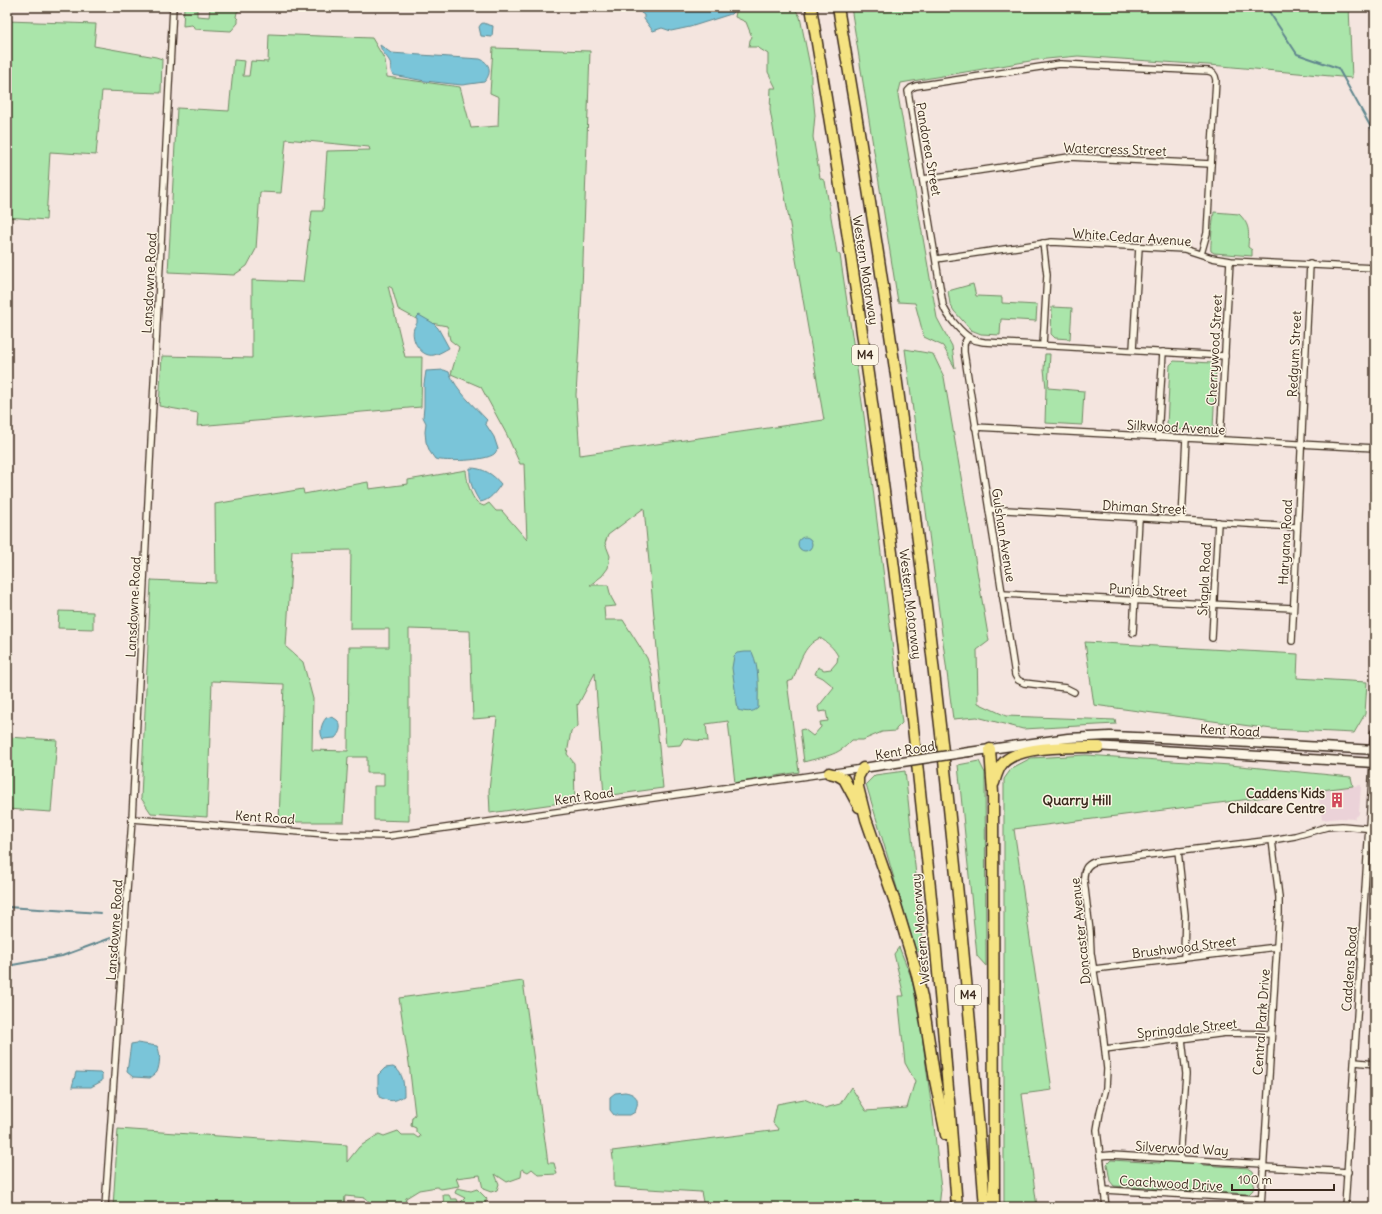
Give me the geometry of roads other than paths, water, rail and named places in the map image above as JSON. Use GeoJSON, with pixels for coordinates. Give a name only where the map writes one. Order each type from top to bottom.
{"type":"FeatureCollection","features":[{"type":"Feature","properties":{"kind":"highway","name":"Western Motorway"},"geometry":{"type":"LineString","coordinates":[[810,7],[859,309],[882,473],[908,682],[936,948],[957,1207]]}},
{"type":"Feature","properties":{"kind":"highway","name":"Western Motorway"},"geometry":{"type":"LineString","coordinates":[[838,7],[887,311],[908,460],[928,621],[947,784],[976,1082],[985,1207]]}},
{"type":"Feature","properties":{"kind":"highway"},"geometry":{"type":"LineString","coordinates":[[993,793],[999,768],[1003,763],[1014,756],[1034,750],[1099,747]]}},
{"type":"Feature","properties":{"kind":"highway"},"geometry":{"type":"LineString","coordinates":[[990,749],[993,793],[994,1207]]}},
{"type":"Feature","properties":{"kind":"highway"},"geometry":{"type":"LineString","coordinates":[[862,768],[858,781],[866,819],[896,905],[916,971],[935,1080],[956,1182]]}},
{"type":"Feature","properties":{"kind":"highway"},"geometry":{"type":"LineString","coordinates":[[829,773],[837,774],[844,779],[866,819]]}},
{"type":"Feature","properties":{"kind":"main road","name":"Caddens Road"},"geometry":{"type":"LineString","coordinates":[[1374,763],[1375,733]]}},
{"type":"Feature","properties":{"kind":"main road","name":"Kent Road"},"geometry":{"type":"LineString","coordinates":[[862,768],[990,749],[1088,737],[1135,736],[1374,750]]}},
{"type":"Feature","properties":{"kind":"main road","name":"Kent Road"},"geometry":{"type":"LineString","coordinates":[[1038,743],[1374,763]]}},
{"type":"Feature","properties":{"kind":"street","name":"Lansdowne Road"},"geometry":{"type":"LineString","coordinates":[[105,1207],[124,952],[132,819],[173,7]]}},
{"type":"Feature","properties":{"kind":"street","name":"Pandorea Street"},"geometry":{"type":"LineString","coordinates":[[968,337],[948,316],[944,308],[908,96],[908,91],[916,86],[1060,64],[1212,72],[1216,80],[1208,233],[1201,254]]}},
{"type":"Feature","properties":{"kind":"street","name":"Watercress Street"},"geometry":{"type":"LineString","coordinates":[[923,179],[1068,157],[1211,164]]}},
{"type":"Feature","properties":{"kind":"street","name":"White Cedar Avenue"},"geometry":{"type":"LineString","coordinates":[[936,259],[1043,243],[1060,242],[1184,249],[1216,259],[1230,261],[1375,268]]}},
{"type":"Feature","properties":{"kind":"street"},"geometry":{"type":"LineString","coordinates":[[1043,243],[1047,275],[1043,345]]}},
{"type":"Feature","properties":{"kind":"street"},"geometry":{"type":"LineString","coordinates":[[1133,350],[1139,246]]}},
{"type":"Feature","properties":{"kind":"street","name":"Cherrywood Street"},"geometry":{"type":"LineString","coordinates":[[1220,440],[1230,261]]}},
{"type":"Feature","properties":{"kind":"street","name":"Redgum Street"},"geometry":{"type":"LineString","coordinates":[[1302,444],[1310,264]]}},
{"type":"Feature","properties":{"kind":"street"},"geometry":{"type":"LineString","coordinates":[[968,337],[980,342],[1224,356]]}},
{"type":"Feature","properties":{"kind":"street","name":"Gulshan Avenue"},"geometry":{"type":"LineString","coordinates":[[968,337],[964,344],[964,352],[1014,672],[1017,678],[1024,683],[1066,688],[1074,692]]}},
{"type":"Feature","properties":{"kind":"street"},"geometry":{"type":"LineString","coordinates":[[1158,437],[1163,352]]}},
{"type":"Feature","properties":{"kind":"street","name":"Silkwood Avenue"},"geometry":{"type":"LineString","coordinates":[[975,427],[1375,448]]}},
{"type":"Feature","properties":{"kind":"street"},"geometry":{"type":"LineString","coordinates":[[1182,520],[1186,438]]}},
{"type":"Feature","properties":{"kind":"street","name":"Haryana Road"},"geometry":{"type":"LineString","coordinates":[[1292,641],[1302,444]]}},
{"type":"Feature","properties":{"kind":"street","name":"Dhiman Street"},"geometry":{"type":"LineString","coordinates":[[989,510],[1297,527]]}},
{"type":"Feature","properties":{"kind":"street"},"geometry":{"type":"LineString","coordinates":[[1133,633],[1139,518]]}},
{"type":"Feature","properties":{"kind":"street","name":"Shapla Road"},"geometry":{"type":"LineString","coordinates":[[1212,638],[1218,522]]}},
{"type":"Feature","properties":{"kind":"street","name":"Punjab Street"},"geometry":{"type":"LineString","coordinates":[[1002,594],[1293,608]]}},
{"type":"Feature","properties":{"kind":"street","name":"Caddens Road"},"geometry":{"type":"LineString","coordinates":[[1345,1207],[1372,828],[1374,763]]}},
{"type":"Feature","properties":{"kind":"street","name":"Kent Road"},"geometry":{"type":"LineString","coordinates":[[132,819],[340,835],[389,836],[862,768]]}},
{"type":"Feature","properties":{"kind":"street","name":"Doncaster Avenue"},"geometry":{"type":"LineString","coordinates":[[1106,1207],[1097,1130],[1107,1082],[1105,1049],[1084,880],[1084,873],[1087,867],[1092,862],[1098,861],[1272,840],[1295,836],[1327,827],[1342,826],[1372,828]]}},
{"type":"Feature","properties":{"kind":"street","name":"Central Park Drive"},"geometry":{"type":"LineString","coordinates":[[1261,1207],[1279,903],[1272,840]]}},
{"type":"Feature","properties":{"kind":"street"},"geometry":{"type":"LineString","coordinates":[[1178,851],[1185,915],[1184,958]]}},
{"type":"Feature","properties":{"kind":"street","name":"Brushwood Street"},"geometry":{"type":"LineString","coordinates":[[1094,969],[1277,947]]}},
{"type":"Feature","properties":{"kind":"street","name":"Springdale Street"},"geometry":{"type":"LineString","coordinates":[[1105,1049],[1233,1033],[1271,1034]]}},
{"type":"Feature","properties":{"kind":"street"},"geometry":{"type":"LineString","coordinates":[[1180,1159],[1186,1074],[1182,1039]]}},
{"type":"Feature","properties":{"kind":"street"},"geometry":{"type":"LineString","coordinates":[[1355,1062],[1375,1064]]}},
{"type":"Feature","properties":{"kind":"street","name":"Silverwood Way"},"geometry":{"type":"LineString","coordinates":[[1100,1156],[1111,1155],[1180,1159],[1348,1172]]}},
{"type":"Feature","properties":{"kind":"street","name":"Coachwood Drive"},"geometry":{"type":"LineString","coordinates":[[1104,1190],[1261,1199]]}},
{"type":"Feature","properties":{"kind":"water"},"geometry":{"type":"Polygon","coordinates":[[[641,7],[736,7],[731,14],[690,27],[671,31],[662,28],[653,31],[644,19],[644,15],[641,13],[641,7]]]}},
{"type":"Feature","properties":{"kind":"water"},"geometry":{"type":"Polygon","coordinates":[[[483,23],[493,26],[492,37],[481,36],[479,27],[483,23]]]}},
{"type":"Feature","properties":{"kind":"water"},"geometry":{"type":"Polygon","coordinates":[[[380,45],[391,53],[480,59],[488,66],[488,76],[484,82],[462,85],[425,81],[393,75],[390,62],[380,45]]]}},
{"type":"Feature","properties":{"kind":"water"},"geometry":{"type":"Polygon","coordinates":[[[419,315],[433,323],[438,328],[449,348],[434,355],[425,354],[421,351],[415,342],[413,332],[417,323],[417,317],[419,315]]]}},
{"type":"Feature","properties":{"kind":"water"},"geometry":{"type":"Polygon","coordinates":[[[444,370],[449,372],[461,392],[487,420],[485,423],[494,437],[498,449],[494,454],[483,458],[465,460],[440,460],[435,459],[430,452],[426,442],[426,423],[423,417],[426,371],[444,370]]]}},
{"type":"Feature","properties":{"kind":"water"},"geometry":{"type":"Polygon","coordinates":[[[470,468],[487,472],[495,477],[501,484],[495,493],[486,500],[480,502],[475,494],[471,482],[470,468]]]}},
{"type":"Feature","properties":{"kind":"water"},"geometry":{"type":"Polygon","coordinates":[[[805,537],[810,539],[812,544],[810,549],[805,551],[800,549],[798,544],[800,539],[805,537]]]}},
{"type":"Feature","properties":{"kind":"water"},"geometry":{"type":"Polygon","coordinates":[[[752,652],[755,659],[758,680],[758,708],[749,712],[738,710],[732,668],[734,656],[737,653],[752,652]]]}},
{"type":"Feature","properties":{"kind":"water"},"geometry":{"type":"Polygon","coordinates":[[[330,717],[339,722],[339,732],[335,738],[323,739],[321,734],[322,726],[324,720],[330,717]]]}},
{"type":"Feature","properties":{"kind":"water"},"geometry":{"type":"Polygon","coordinates":[[[137,1043],[157,1046],[160,1059],[158,1069],[150,1078],[133,1077],[127,1072],[131,1044],[137,1043]]]}},
{"type":"Feature","properties":{"kind":"water"},"geometry":{"type":"Polygon","coordinates":[[[393,1067],[397,1069],[401,1075],[404,1096],[395,1100],[390,1100],[379,1097],[378,1075],[385,1068],[393,1067]]]}},
{"type":"Feature","properties":{"kind":"water"},"geometry":{"type":"Polygon","coordinates":[[[76,1072],[100,1073],[102,1075],[102,1081],[91,1087],[72,1087],[76,1072]]]}},
{"type":"Feature","properties":{"kind":"water"},"geometry":{"type":"Polygon","coordinates":[[[625,1092],[632,1094],[636,1098],[637,1104],[635,1112],[630,1115],[614,1115],[610,1110],[610,1097],[615,1093],[625,1092]]]}},
{"type":"Feature","properties":{"kind":"waterway"},"geometry":{"type":"LineString","coordinates":[[1266,7],[1297,54],[1338,68],[1373,131],[1375,141]]}},
{"type":"Feature","properties":{"kind":"waterway"},"geometry":{"type":"LineString","coordinates":[[7,907],[101,913]]}},
{"type":"Feature","properties":{"kind":"waterway"},"geometry":{"type":"LineString","coordinates":[[7,966],[62,956],[111,938]]}},
{"type":"Feature","properties":{"kind":"place","name":"Caddens Kids Childcare Centre"},"geometry":{"type":"Point","coordinates":[1337,800]}},
{"type":"Feature","properties":{"kind":"district","name":"Quarry Hill"},"geometry":{"type":"Point","coordinates":[1077,800]}}]}
